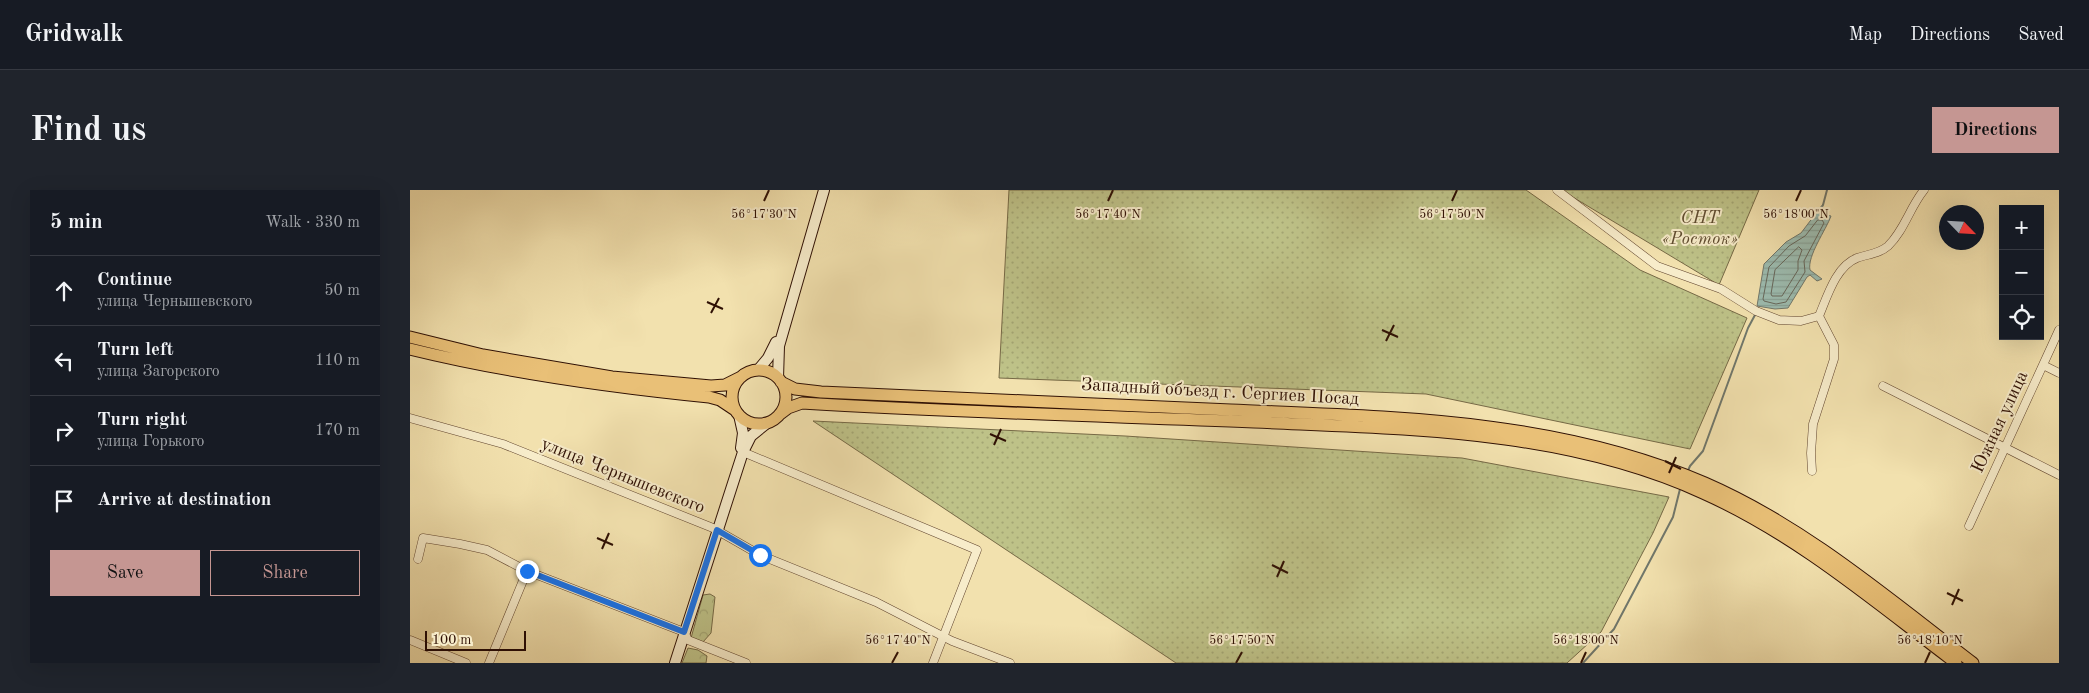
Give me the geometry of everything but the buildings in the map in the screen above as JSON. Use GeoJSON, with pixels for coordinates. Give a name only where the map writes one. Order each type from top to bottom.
{"type":"FeatureCollection","features":[{"type":"Feature","properties":{"kind":"main road"},"geometry":{"type":"LineString","coordinates":[[674,663],[743,452],[751,436],[780,414],[785,405],[786,395],[780,380],[778,351],[824,190]]}},
{"type":"Feature","properties":{"kind":"main road"},"geometry":{"type":"LineString","coordinates":[[758,370],[773,349],[793,300]]}},
{"type":"Feature","properties":{"kind":"main road"},"geometry":{"type":"LineString","coordinates":[[410,337],[483,354],[612,377],[711,386],[725,385],[752,371],[758,370],[772,374],[780,380]]}},
{"type":"Feature","properties":{"kind":"main road"},"geometry":{"type":"LineString","coordinates":[[410,348],[481,364],[611,387],[709,397],[720,400],[748,422],[767,423]]}},
{"type":"Feature","properties":{"kind":"main road"},"geometry":{"type":"LineString","coordinates":[[735,476],[743,434],[733,393],[741,377]]}},
{"type":"Feature","properties":{"kind":"main road","name":"Западный объезд г. Сергиев Посад"},"geometry":{"type":"LineString","coordinates":[[780,380],[795,389],[821,392],[1332,414],[1461,422],[1528,431],[1572,441],[1653,468]]}},
{"type":"Feature","properties":{"kind":"main road","name":"Западный объезд г. Сергиев Посад"},"geometry":{"type":"LineString","coordinates":[[780,414],[788,408],[802,403],[1458,432],[1524,441],[1653,468]]}},
{"type":"Feature","properties":{"kind":"main road"},"geometry":{"type":"LineString","coordinates":[[1653,468],[1746,503],[1802,535],[1973,663]]}},
{"type":"Feature","properties":{"kind":"main road"},"geometry":{"type":"LineString","coordinates":[[1704,488],[1797,544],[1854,584],[1956,663]]}},
{"type":"Feature","properties":{"kind":"street"},"geometry":{"type":"LineString","coordinates":[[1557,190],[1656,266],[1721,289],[1756,311],[1779,320],[1801,321],[1819,316]]}},
{"type":"Feature","properties":{"kind":"street"},"geometry":{"type":"LineString","coordinates":[[1819,316],[1832,287],[1843,269],[1854,259],[1881,252],[1890,244],[1924,190]]}},
{"type":"Feature","properties":{"kind":"street"},"geometry":{"type":"LineString","coordinates":[[1812,472],[1813,424],[1834,359],[1834,345],[1819,316]]}},
{"type":"Feature","properties":{"kind":"street","name":"Южная улица"},"geometry":{"type":"LineString","coordinates":[[1969,526],[2059,330]]}},
{"type":"Feature","properties":{"kind":"street"},"geometry":{"type":"LineString","coordinates":[[2042,365],[2059,373]]}},
{"type":"Feature","properties":{"kind":"street"},"geometry":{"type":"LineString","coordinates":[[1883,386],[2059,475]]}},
{"type":"Feature","properties":{"kind":"street","name":"улица Чернышевского"},"geometry":{"type":"LineString","coordinates":[[410,418],[502,444],[717,530],[760,555],[876,602],[943,637],[1010,663]]}},
{"type":"Feature","properties":{"kind":"street"},"geometry":{"type":"LineString","coordinates":[[743,452],[977,550],[933,663]]}},
{"type":"Feature","properties":{"kind":"street"},"geometry":{"type":"LineString","coordinates":[[418,559],[423,538],[487,550],[527,571],[684,632],[688,640],[746,663]]}},
{"type":"Feature","properties":{"kind":"street"},"geometry":{"type":"LineString","coordinates":[[489,663],[527,571]]}},
{"type":"Feature","properties":{"kind":"street"},"geometry":{"type":"LineString","coordinates":[[410,640],[466,663]]}},
{"type":"Feature","properties":{"kind":"green space"},"geometry":{"type":"Polygon","coordinates":[[[1009,190],[1526,190],[1640,270],[1747,318],[1690,449],[1426,394],[999,378],[1009,190]]]}},
{"type":"Feature","properties":{"kind":"green space","name":"СНТ «Росток»"},"geometry":{"type":"Polygon","coordinates":[[[1561,190],[1759,190],[1719,285],[1561,190]]]}},
{"type":"Feature","properties":{"kind":"green space"},"geometry":{"type":"Polygon","coordinates":[[[813,421],[1125,436],[1462,458],[1669,497],[1653,533],[1601,632],[1567,663],[1176,663],[813,421]]]}},
{"type":"Feature","properties":{"kind":"green space"},"geometry":{"type":"Polygon","coordinates":[[[710,594],[715,597],[711,633],[703,642],[691,638],[703,595],[710,594]]]}},
{"type":"Feature","properties":{"kind":"green space"},"geometry":{"type":"Polygon","coordinates":[[[688,648],[698,650],[707,656],[706,663],[682,663],[688,648]]]}},
{"type":"Feature","properties":{"kind":"water"},"geometry":{"type":"Polygon","coordinates":[[[1823,204],[1822,214],[1831,216],[1814,250],[1810,264],[1810,270],[1822,279],[1817,281],[1810,275],[1807,277],[1788,308],[1775,309],[1757,306],[1764,264],[1786,242],[1801,233],[1823,204]]]}},
{"type":"Feature","properties":{"kind":"waterway"},"geometry":{"type":"LineString","coordinates":[[1823,205],[1827,190]]}},
{"type":"Feature","properties":{"kind":"waterway"},"geometry":{"type":"LineString","coordinates":[[1687,473],[1690,466],[1703,451],[1748,328],[1755,315]]}},
{"type":"Feature","properties":{"kind":"waterway"},"geometry":{"type":"LineString","coordinates":[[1583,663],[1614,629],[1673,517],[1680,489]]}},
{"type":"Feature","properties":{"kind":"route"},"geometry":{"type":"LineString","coordinates":[[527,571],[684,632],[717,530],[760,555]]}}]}
